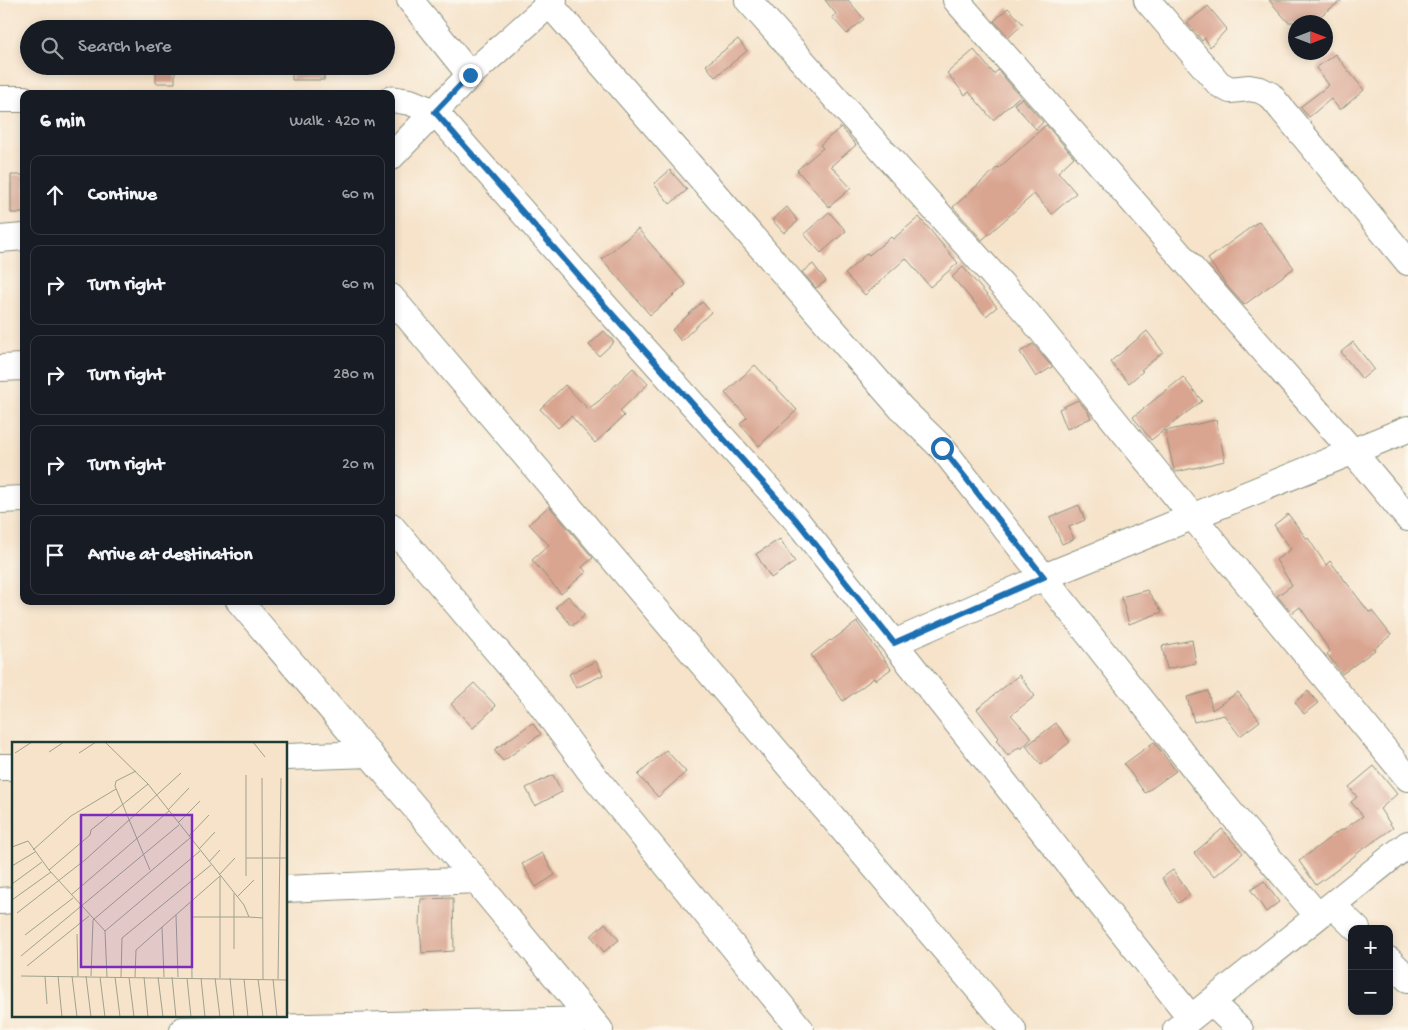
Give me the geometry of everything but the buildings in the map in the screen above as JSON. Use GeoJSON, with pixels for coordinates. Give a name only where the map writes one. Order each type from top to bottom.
{"type":"FeatureCollection","features":[{"type":"Feature","properties":{"kind":"street"},"geometry":{"type":"LineString","coordinates":[[410,0],[470,75]]}},
{"type":"Feature","properties":{"kind":"street"},"geometry":{"type":"LineString","coordinates":[[748,0],[1028,314],[1192,517],[1408,778]]}},
{"type":"Feature","properties":{"kind":"street"},"geometry":{"type":"LineString","coordinates":[[956,0],[1353,452],[1408,518]]}},
{"type":"Feature","properties":{"kind":"street"},"geometry":{"type":"LineString","coordinates":[[1147,0],[1218,84],[1230,90],[1248,88],[1260,90],[1270,95],[1408,262]]}},
{"type":"Feature","properties":{"kind":"street"},"geometry":{"type":"LineString","coordinates":[[395,153],[470,75],[550,2],[901,408],[942,448],[1214,793],[1325,910],[1350,925]]}},
{"type":"Feature","properties":{"kind":"street"},"geometry":{"type":"LineString","coordinates":[[0,99],[20,99]]}},
{"type":"Feature","properties":{"kind":"street"},"geometry":{"type":"LineString","coordinates":[[395,100],[410,102],[435,112],[797,521],[1192,1016],[1240,1030]]}},
{"type":"Feature","properties":{"kind":"street"},"geometry":{"type":"LineString","coordinates":[[0,238],[20,237]]}},
{"type":"Feature","properties":{"kind":"street"},"geometry":{"type":"LineString","coordinates":[[395,302],[1013,1030]]}},
{"type":"Feature","properties":{"kind":"street"},"geometry":{"type":"LineString","coordinates":[[0,368],[20,368]]}},
{"type":"Feature","properties":{"kind":"street"},"geometry":{"type":"LineString","coordinates":[[894,643],[1044,577],[1408,429]]}},
{"type":"Feature","properties":{"kind":"street"},"geometry":{"type":"LineString","coordinates":[[0,500],[20,499]]}},
{"type":"Feature","properties":{"kind":"street"},"geometry":{"type":"LineString","coordinates":[[395,531],[531,691],[590,771],[801,1030]]}},
{"type":"Feature","properties":{"kind":"street"},"geometry":{"type":"LineString","coordinates":[[242,605],[476,880],[595,1025]]}},
{"type":"Feature","properties":{"kind":"street"},"geometry":{"type":"LineString","coordinates":[[288,757],[370,754]]}},
{"type":"Feature","properties":{"kind":"street"},"geometry":{"type":"LineString","coordinates":[[1192,1016],[1408,844]]}},
{"type":"Feature","properties":{"kind":"street"},"geometry":{"type":"LineString","coordinates":[[288,889],[476,880]]}},
{"type":"Feature","properties":{"kind":"street"},"geometry":{"type":"LineString","coordinates":[[1393,964],[1408,979]]}},
{"type":"Feature","properties":{"kind":"street"},"geometry":{"type":"LineString","coordinates":[[183,1030],[595,1025]]}},
{"type":"Feature","properties":{"kind":"route"},"geometry":{"type":"LineString","coordinates":[[470,75],[435,112],[797,521],[894,643],[1044,577],[942,448]]}}]}
